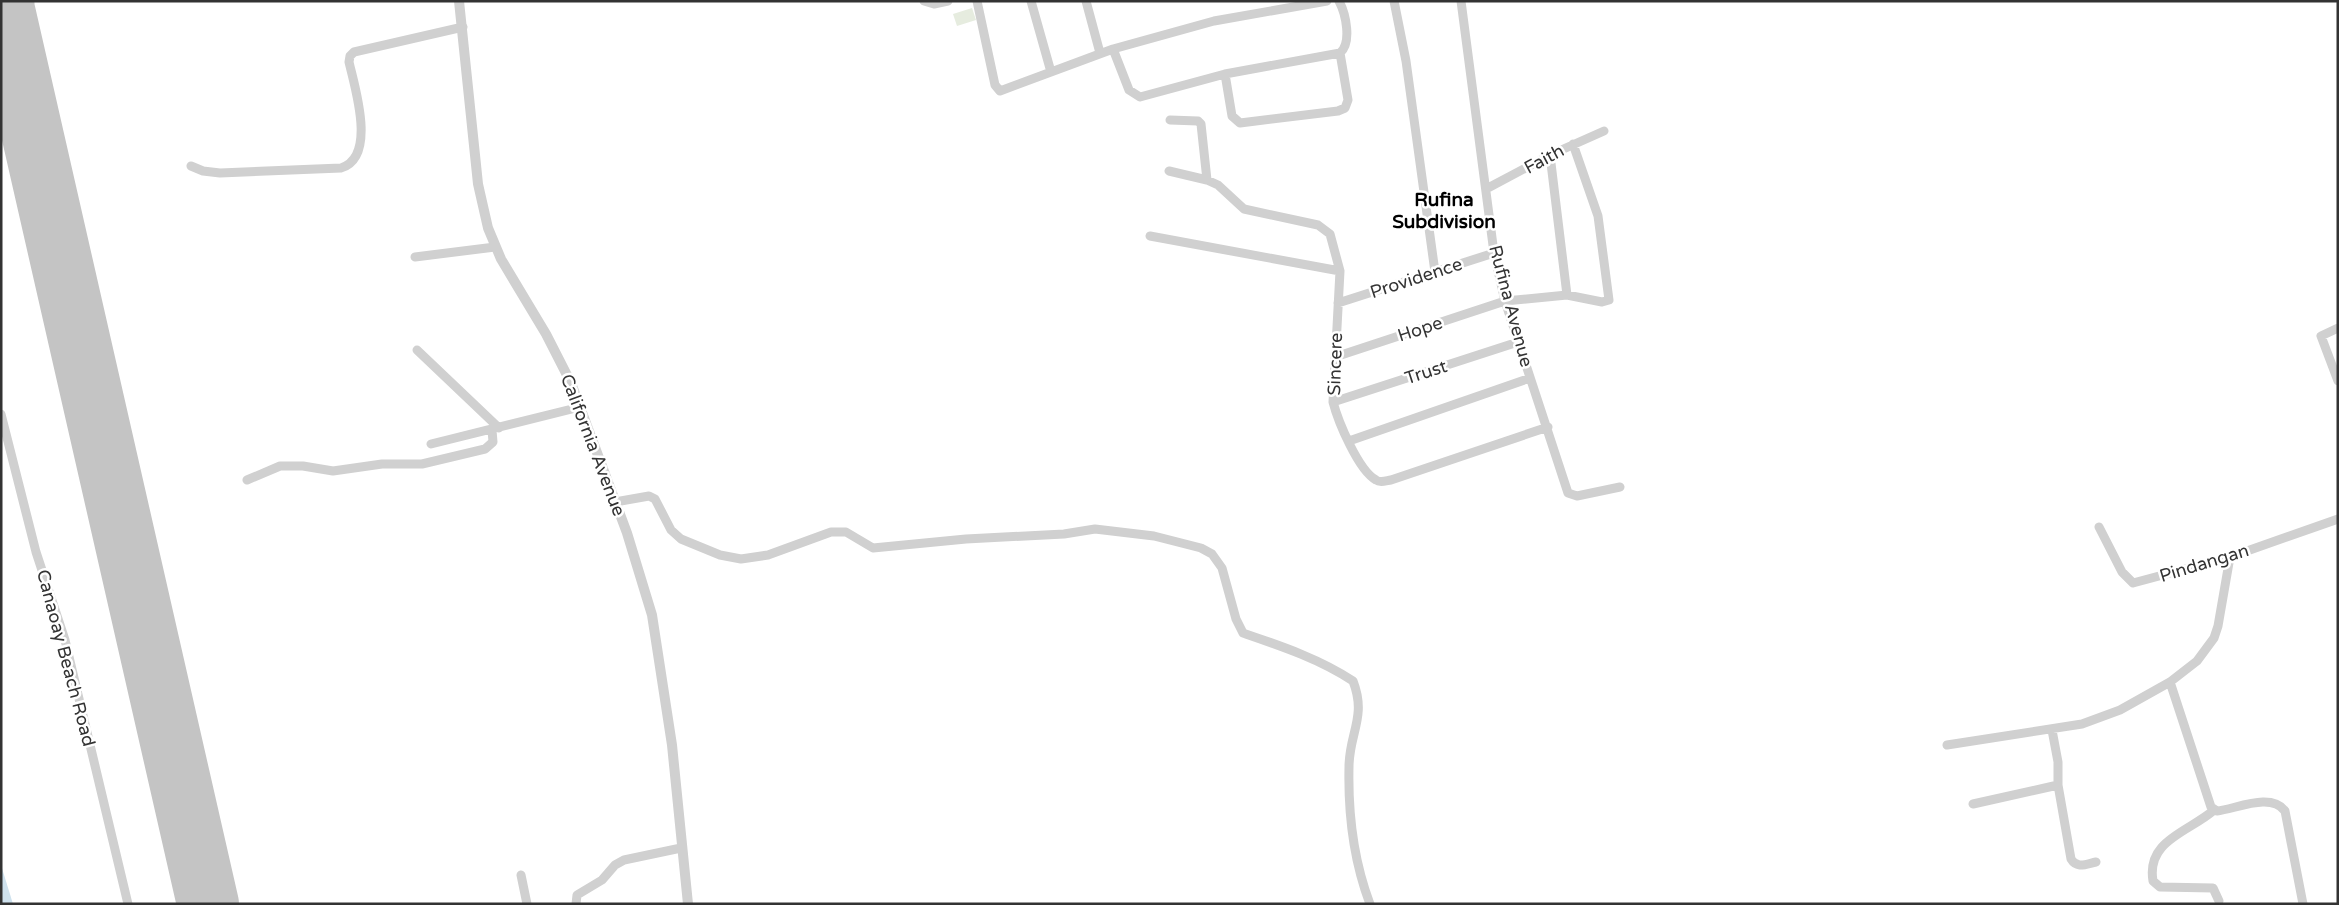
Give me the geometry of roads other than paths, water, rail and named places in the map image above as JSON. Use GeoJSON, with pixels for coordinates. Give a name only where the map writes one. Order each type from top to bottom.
{"type":"FeatureCollection","features":[{"type":"Feature","properties":{"kind":"street","name":"California Avenue"},"geometry":{"type":"LineString","coordinates":[[459,1],[478,184],[488,228],[495,246],[559,358],[580,407],[615,502],[652,615],[672,745],[688,904]]}},
{"type":"Feature","properties":{"kind":"street"},"geometry":{"type":"LineString","coordinates":[[924,1],[934,4],[948,1]]}},
{"type":"Feature","properties":{"kind":"street"},"geometry":{"type":"LineString","coordinates":[[977,1],[995,85],[997,89],[1004,91],[1113,49],[1214,21],[1327,1]]}},
{"type":"Feature","properties":{"kind":"street"},"geometry":{"type":"LineString","coordinates":[[1032,1],[1051,72]]}},
{"type":"Feature","properties":{"kind":"street"},"geometry":{"type":"LineString","coordinates":[[1086,1],[1100,54]]}},
{"type":"Feature","properties":{"kind":"street"},"geometry":{"type":"LineString","coordinates":[[1225,74],[1232,116],[1240,123],[1255,123],[1338,111],[1345,108],[1348,100],[1340,54],[1347,44],[1346,27],[1339,1]]}},
{"type":"Feature","properties":{"kind":"street"},"geometry":{"type":"LineString","coordinates":[[1394,1],[1406,61],[1435,272]]}},
{"type":"Feature","properties":{"kind":"street","name":"Rufina Avenue"},"geometry":{"type":"LineString","coordinates":[[1461,1],[1494,253],[1518,342],[1548,427],[1568,493],[1577,496],[1620,487]]}},
{"type":"Feature","properties":{"kind":"street"},"geometry":{"type":"LineString","coordinates":[[191,166],[203,171],[220,173],[341,168],[347,166],[354,161],[358,151],[361,120],[348,62],[350,56],[354,52],[463,27]]}},
{"type":"Feature","properties":{"kind":"street"},"geometry":{"type":"LineString","coordinates":[[1113,49],[1128,90],[1135,96],[1140,97],[1225,74],[1340,54]]}},
{"type":"Feature","properties":{"kind":"street"},"geometry":{"type":"LineString","coordinates":[[1170,120],[1198,121],[1201,124],[1207,180]]}},
{"type":"Feature","properties":{"kind":"street","name":"Faith"},"geometry":{"type":"LineString","coordinates":[[1486,189],[1550,155],[1604,131]]}},
{"type":"Feature","properties":{"kind":"street","name":"Hope"},"geometry":{"type":"LineString","coordinates":[[1335,357],[1506,302],[1567,295],[1602,302],[1608,300],[1598,216],[1574,144]]}},
{"type":"Feature","properties":{"kind":"street"},"geometry":{"type":"LineString","coordinates":[[1550,155],[1567,295]]}},
{"type":"Feature","properties":{"kind":"street","name":"Sincere"},"geometry":{"type":"LineString","coordinates":[[1169,171],[1207,180],[1218,185],[1244,209],[1323,228],[1330,234],[1340,271],[1333,402],[1336,414],[1366,472],[1380,482],[1548,427]]}},
{"type":"Feature","properties":{"kind":"street"},"geometry":{"type":"LineString","coordinates":[[1150,236],[1340,271]]}},
{"type":"Feature","properties":{"kind":"street"},"geometry":{"type":"LineString","coordinates":[[415,257],[495,246]]}},
{"type":"Feature","properties":{"kind":"street","name":"Providence"},"geometry":{"type":"LineString","coordinates":[[1338,303],[1494,253]]}},
{"type":"Feature","properties":{"kind":"street"},"geometry":{"type":"LineString","coordinates":[[2338,328],[2321,336],[2338,380]]}},
{"type":"Feature","properties":{"kind":"street","name":"Trust"},"geometry":{"type":"LineString","coordinates":[[1333,402],[1518,342]]}},
{"type":"Feature","properties":{"kind":"street"},"geometry":{"type":"LineString","coordinates":[[417,350],[496,429]]}},
{"type":"Feature","properties":{"kind":"street"},"geometry":{"type":"LineString","coordinates":[[1349,441],[1530,378]]}},
{"type":"Feature","properties":{"kind":"street"},"geometry":{"type":"LineString","coordinates":[[431,444],[580,407]]}},
{"type":"Feature","properties":{"kind":"street","name":"Canaoay Beach Road"},"geometry":{"type":"LineString","coordinates":[[1,414],[36,552],[65,640],[128,904]]}},
{"type":"Feature","properties":{"kind":"street"},"geometry":{"type":"LineString","coordinates":[[246,480],[280,466],[302,466],[334,470],[382,464],[422,464],[485,449],[493,442],[496,429]]}},
{"type":"Feature","properties":{"kind":"street"},"geometry":{"type":"LineString","coordinates":[[615,502],[649,496],[654,499],[671,530],[681,539],[720,555],[740,559],[768,555],[831,532],[846,532],[873,548],[966,539],[1064,534],[1095,529],[1119,530],[1154,536],[1201,548],[1212,554],[1222,568],[1236,619],[1243,633],[1316,660],[1353,681],[1360,704],[1349,766],[1355,849],[1370,904]]}},
{"type":"Feature","properties":{"kind":"street","name":"Pindangan"},"geometry":{"type":"LineString","coordinates":[[2099,527],[2122,572],[2132,583],[2230,557],[2338,519]]}},
{"type":"Feature","properties":{"kind":"street"},"geometry":{"type":"LineString","coordinates":[[1947,745],[2082,724],[2120,710],[2170,682],[2197,661],[2214,638],[2218,626],[2230,557]]}},
{"type":"Feature","properties":{"kind":"street"},"geometry":{"type":"LineString","coordinates":[[2170,682],[2210,804],[2214,810]]}},
{"type":"Feature","properties":{"kind":"street"},"geometry":{"type":"LineString","coordinates":[[2052,730],[2058,762],[2058,785],[2071,859],[2074,864],[2079,866],[2096,862]]}},
{"type":"Feature","properties":{"kind":"street"},"geometry":{"type":"LineString","coordinates":[[1973,804],[2058,785]]}},
{"type":"Feature","properties":{"kind":"street"},"geometry":{"type":"LineString","coordinates":[[2218,901],[2213,888],[2160,887],[2154,883],[2151,873],[2157,851],[2167,840],[2194,826],[2214,810],[2270,802],[2283,808],[2288,819],[2303,904]]}},
{"type":"Feature","properties":{"kind":"street"},"geometry":{"type":"LineString","coordinates":[[576,904],[577,895],[602,880],[615,865],[624,860],[681,848]]}},
{"type":"Feature","properties":{"kind":"street"},"geometry":{"type":"LineString","coordinates":[[521,875],[527,904]]}},
{"type":"Feature","properties":{"kind":"water"},"geometry":{"type":"Polygon","coordinates":[[[1,865],[13,904],[1,904],[1,865]]]}},
{"type":"Feature","properties":{"kind":"district","name":"Rufina Subdivision"},"geometry":{"type":"Point","coordinates":[1444,211]}}]}
